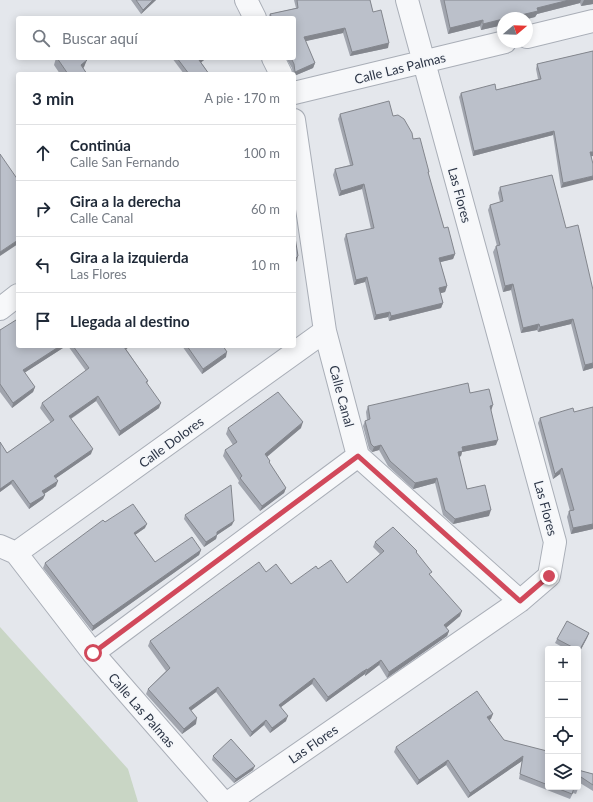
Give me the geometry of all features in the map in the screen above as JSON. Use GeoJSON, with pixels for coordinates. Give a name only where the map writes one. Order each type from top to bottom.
{"type":"FeatureCollection","features":[{"type":"Feature","properties":{"kind":"street"},"geometry":{"type":"LineString","coordinates":[[246,0],[254,16]]}},
{"type":"Feature","properties":{"kind":"street","name":"Las Flores"},"geometry":{"type":"LineString","coordinates":[[229,802],[520,601],[549,576],[555,542],[407,0]]}},
{"type":"Feature","properties":{"kind":"street"},"geometry":{"type":"LineString","coordinates":[[533,36],[593,21]]}},
{"type":"Feature","properties":{"kind":"street","name":"Calle Las Palmas"},"geometry":{"type":"LineString","coordinates":[[296,93],[497,44]]}},
{"type":"Feature","properties":{"kind":"street"},"geometry":{"type":"LineString","coordinates":[[274,60],[280,72]]}},
{"type":"Feature","properties":{"kind":"street","name":"Calle Canal"},"geometry":{"type":"LineString","coordinates":[[296,134],[325,331],[358,456]]}},
{"type":"Feature","properties":{"kind":"street"},"geometry":{"type":"LineString","coordinates":[[0,309],[16,297]]}},
{"type":"Feature","properties":{"kind":"street","name":"Calle Dolores"},"geometry":{"type":"LineString","coordinates":[[8,550],[325,331]]}},
{"type":"Feature","properties":{"kind":"street"},"geometry":{"type":"LineString","coordinates":[[93,653],[358,456],[520,601]]}},
{"type":"Feature","properties":{"kind":"street","name":"Calle Las Palmas"},"geometry":{"type":"LineString","coordinates":[[8,550],[93,653],[223,802]]}},
{"type":"Feature","properties":{"kind":"green space"},"geometry":{"type":"Polygon","coordinates":[[[0,627],[128,769],[138,802],[0,802],[0,627]]]}},
{"type":"Feature","properties":{"kind":"building"},"geometry":{"type":"Polygon","coordinates":[[[136,0],[153,0],[143,10],[136,0]]]}},
{"type":"Feature","properties":{"kind":"building"},"geometry":{"type":"Polygon","coordinates":[[[297,0],[370,0],[373,12],[381,10],[389,43],[352,52],[345,28],[304,37],[315,63],[295,72],[292,60],[296,60],[296,16],[271,16],[270,14],[298,8],[297,0]]]}},
{"type":"Feature","properties":{"kind":"building"},"geometry":{"type":"Polygon","coordinates":[[[444,0],[569,0],[537,8],[538,11],[533,12],[497,12],[497,20],[483,24],[483,20],[450,28],[444,0]]]}},
{"type":"Feature","properties":{"kind":"building"},"geometry":{"type":"Polygon","coordinates":[[[593,51],[593,152],[590,152],[593,164],[593,176],[563,183],[554,131],[474,151],[461,93],[495,84],[496,90],[541,79],[537,64],[593,51]]]}},
{"type":"Feature","properties":{"kind":"building"},"geometry":{"type":"Polygon","coordinates":[[[58,60],[87,60],[81,65],[86,72],[67,72],[58,60]]]}},
{"type":"Feature","properties":{"kind":"building"},"geometry":{"type":"Polygon","coordinates":[[[178,60],[199,60],[208,72],[188,72],[178,60]]]}},
{"type":"Feature","properties":{"kind":"building"},"geometry":{"type":"Polygon","coordinates":[[[389,101],[393,116],[398,115],[404,119],[412,133],[413,139],[420,138],[444,228],[448,227],[455,254],[439,258],[447,286],[439,288],[443,303],[391,316],[390,312],[376,315],[367,277],[356,280],[346,234],[374,228],[364,184],[341,191],[335,169],[353,165],[340,114],[389,101]]]}},
{"type":"Feature","properties":{"kind":"building"},"geometry":{"type":"Polygon","coordinates":[[[0,154],[16,177],[16,241],[0,252],[0,154]]]}},
{"type":"Feature","properties":{"kind":"building"},"geometry":{"type":"Polygon","coordinates":[[[552,175],[566,228],[578,225],[593,290],[593,363],[585,365],[573,319],[540,327],[539,324],[523,328],[513,284],[505,286],[496,246],[500,245],[490,205],[503,201],[500,187],[552,175]]]}},
{"type":"Feature","properties":{"kind":"building"},"geometry":{"type":"Polygon","coordinates":[[[296,244],[298,256],[296,258],[296,244]]]}},
{"type":"Feature","properties":{"kind":"building"},"geometry":{"type":"Polygon","coordinates":[[[16,320],[16,348],[57,348],[23,370],[35,387],[13,403],[0,384],[0,330],[16,320]]]}},
{"type":"Feature","properties":{"kind":"building"},"geometry":{"type":"Polygon","coordinates":[[[74,348],[125,348],[148,381],[146,382],[161,403],[120,431],[98,396],[69,416],[93,449],[54,476],[58,481],[42,491],[45,495],[30,504],[13,480],[0,489],[0,442],[7,453],[54,420],[42,403],[89,368],[74,348]]]}},
{"type":"Feature","properties":{"kind":"building"},"geometry":{"type":"Polygon","coordinates":[[[188,348],[224,348],[227,352],[203,369],[188,348]]]}},
{"type":"Feature","properties":{"kind":"building"},"geometry":{"type":"Polygon","coordinates":[[[468,383],[470,393],[489,389],[493,405],[490,406],[498,440],[462,447],[463,451],[458,452],[467,489],[485,485],[491,510],[455,519],[445,510],[437,478],[415,483],[390,461],[381,445],[374,447],[371,444],[365,421],[370,419],[368,406],[468,383]]]}},
{"type":"Feature","properties":{"kind":"building"},"geometry":{"type":"Polygon","coordinates":[[[278,392],[303,422],[265,454],[286,488],[262,506],[240,478],[242,476],[225,450],[237,442],[228,428],[278,392]]]}},
{"type":"Feature","properties":{"kind":"building"},"geometry":{"type":"Polygon","coordinates":[[[593,407],[593,524],[573,528],[569,511],[574,510],[562,468],[555,474],[540,418],[573,408],[574,412],[593,407]]]}},
{"type":"Feature","properties":{"kind":"building"},"geometry":{"type":"Polygon","coordinates":[[[231,485],[234,521],[217,532],[217,535],[206,542],[185,515],[231,485]]]}},
{"type":"Feature","properties":{"kind":"building"},"geometry":{"type":"Polygon","coordinates":[[[133,504],[147,524],[134,533],[155,562],[192,537],[201,550],[93,626],[45,563],[103,520],[105,522],[133,504]]]}},
{"type":"Feature","properties":{"kind":"building"},"geometry":{"type":"Polygon","coordinates":[[[393,527],[417,551],[416,552],[432,572],[429,574],[462,611],[444,625],[449,631],[389,672],[381,660],[328,697],[314,678],[279,705],[288,716],[272,728],[266,720],[252,732],[218,687],[189,708],[197,718],[184,729],[148,689],[170,668],[150,641],[259,562],[266,572],[276,564],[291,584],[316,566],[318,569],[331,560],[347,583],[384,551],[375,542],[393,527]]]}},
{"type":"Feature","properties":{"kind":"building"},"geometry":{"type":"Polygon","coordinates":[[[567,621],[589,633],[581,647],[581,646],[570,646],[557,639],[567,621]]]}},
{"type":"Feature","properties":{"kind":"building"},"geometry":{"type":"Polygon","coordinates":[[[477,691],[493,714],[487,717],[504,740],[545,750],[545,784],[520,774],[523,756],[470,793],[448,760],[419,780],[396,747],[477,691]]]}},
{"type":"Feature","properties":{"kind":"building"},"geometry":{"type":"Polygon","coordinates":[[[231,739],[255,766],[236,779],[213,756],[231,739]]]}},
{"type":"Feature","properties":{"kind":"building"},"geometry":{"type":"Polygon","coordinates":[[[581,771],[593,774],[593,785],[581,777],[581,771]]]}},
{"type":"Feature","properties":{"kind":"building"},"geometry":{"type":"Polygon","coordinates":[[[562,790],[573,790],[572,794],[562,790]]]}},
{"type":"Feature","properties":{"kind":"route"},"geometry":{"type":"LineString","coordinates":[[93,653],[358,456],[520,601],[549,576]]}}]}
